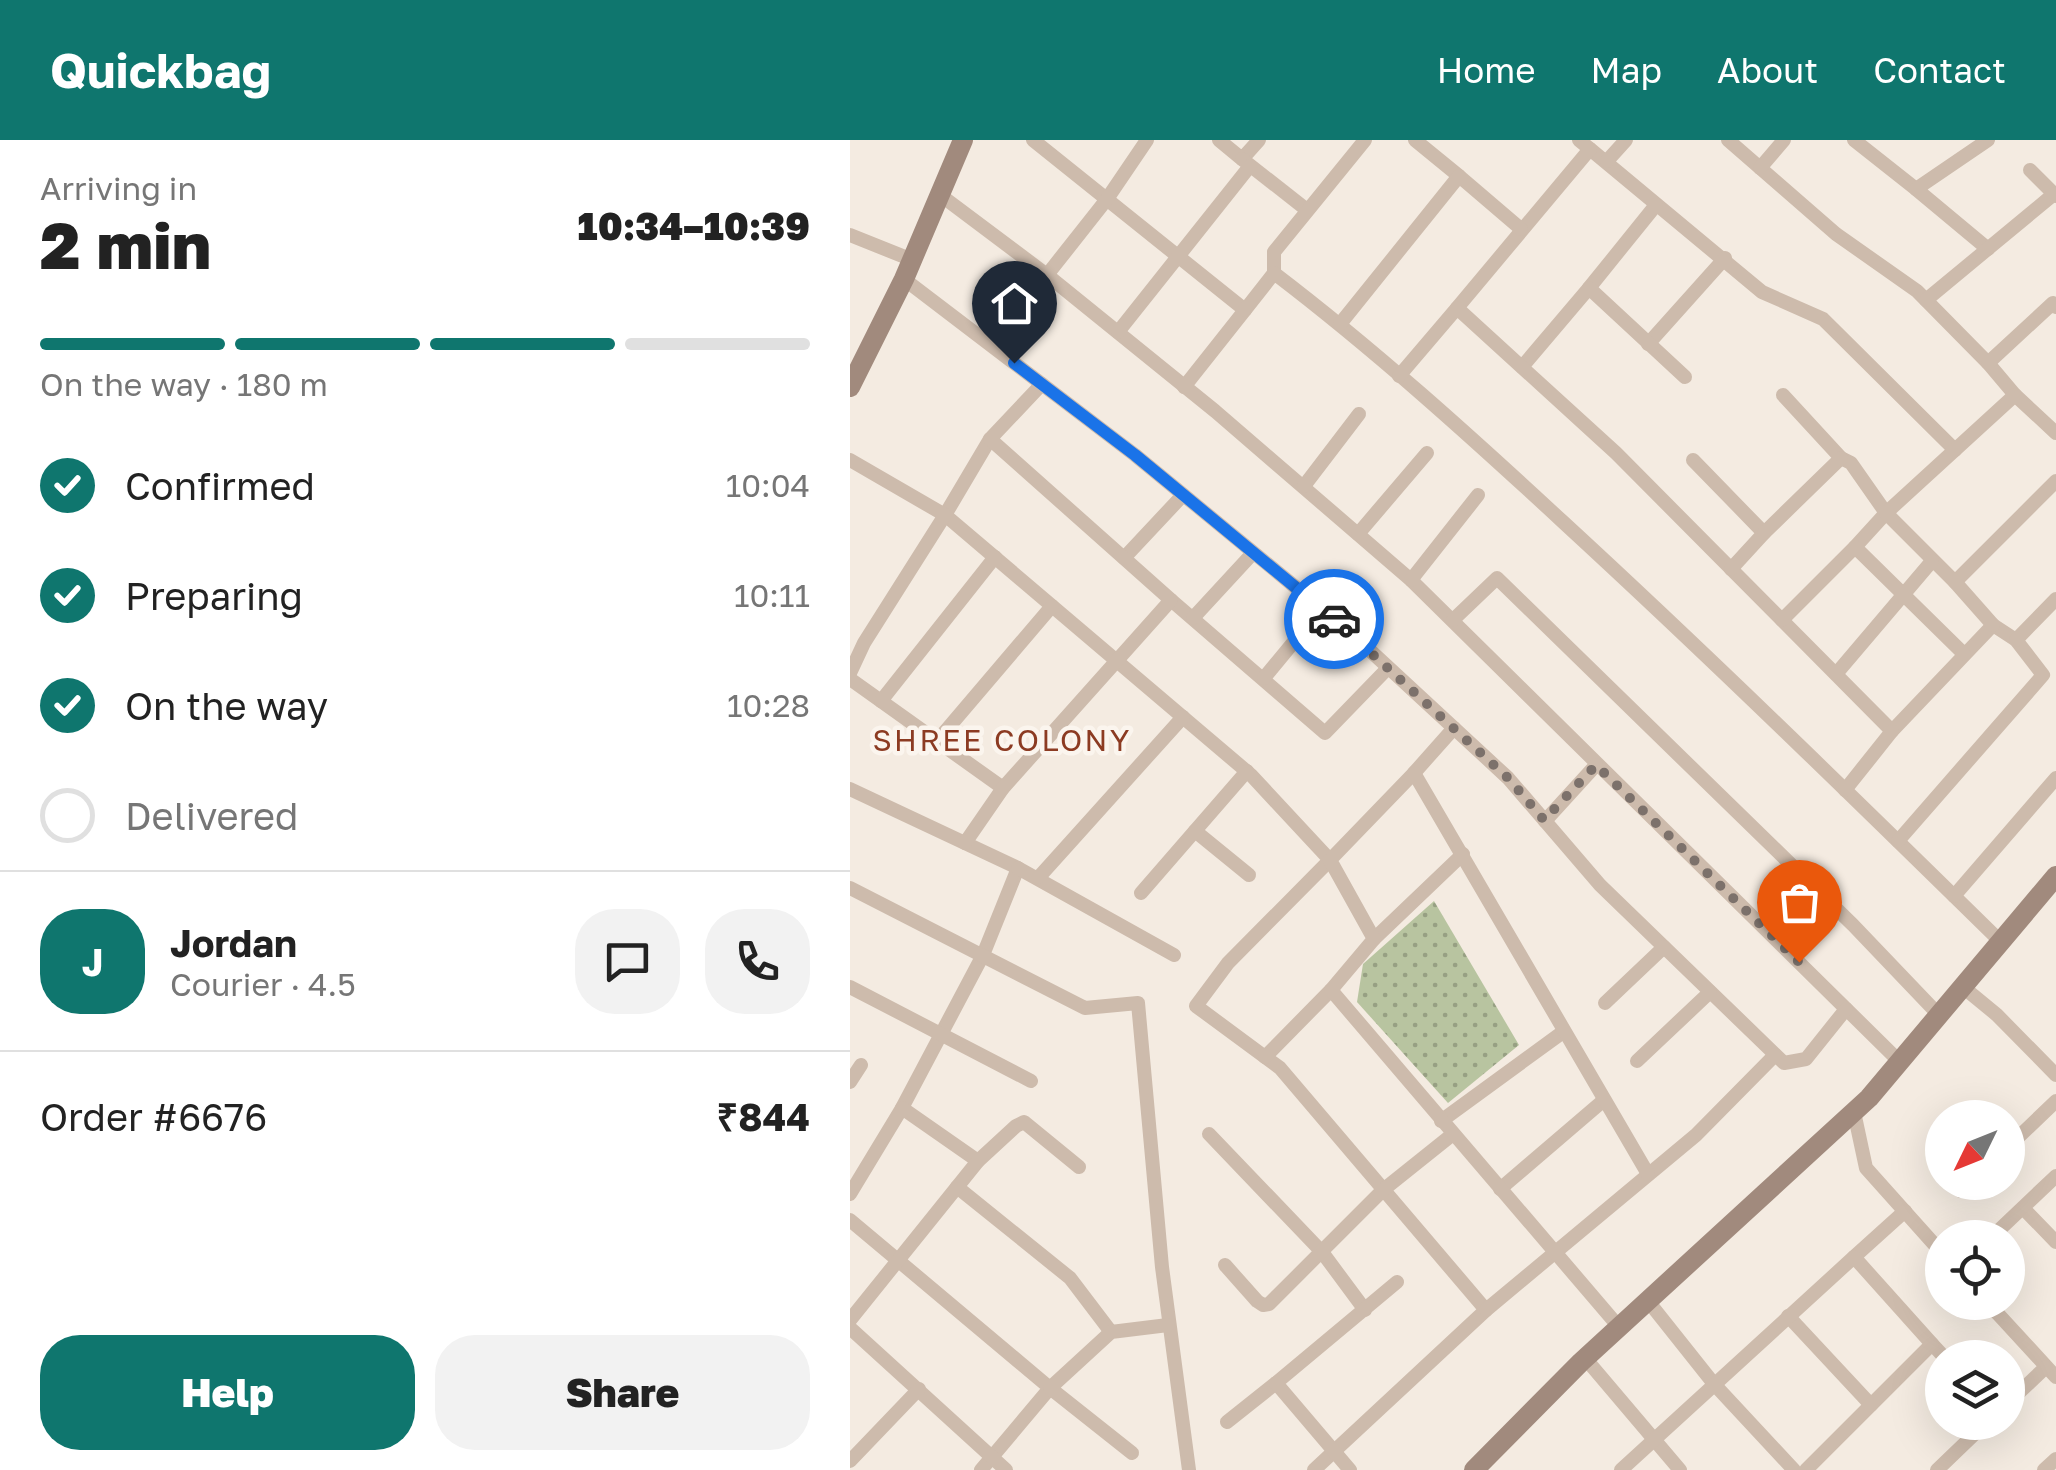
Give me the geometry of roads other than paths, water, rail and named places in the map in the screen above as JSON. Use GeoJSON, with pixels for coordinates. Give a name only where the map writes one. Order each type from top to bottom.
{"type":"FeatureCollection","features":[{"type":"Feature","properties":{"kind":"street"},"geometry":{"type":"LineString","coordinates":[[850,387],[963,140]]}},
{"type":"Feature","properties":{"kind":"street"},"geometry":{"type":"LineString","coordinates":[[1033,140],[1245,310]]}},
{"type":"Feature","properties":{"kind":"street"},"geometry":{"type":"LineString","coordinates":[[1047,275],[1148,140]]}},
{"type":"Feature","properties":{"kind":"street"},"geometry":{"type":"LineString","coordinates":[[1219,140],[1307,210]]}},
{"type":"Feature","properties":{"kind":"street"},"geometry":{"type":"LineString","coordinates":[[1118,332],[1178,256],[1258,140]]}},
{"type":"Feature","properties":{"kind":"street"},"geometry":{"type":"LineString","coordinates":[[1184,387],[1274,273],[1274,252],[1365,140]]}},
{"type":"Feature","properties":{"kind":"street"},"geometry":{"type":"LineString","coordinates":[[1415,140],[1522,230]]}},
{"type":"Feature","properties":{"kind":"street"},"geometry":{"type":"LineString","coordinates":[[1607,161],[1626,140]]}},
{"type":"Feature","properties":{"kind":"street"},"geometry":{"type":"LineString","coordinates":[[1728,140],[1836,234],[1926,300],[2056,433]]}},
{"type":"Feature","properties":{"kind":"street"},"geometry":{"type":"LineString","coordinates":[[1760,168],[1784,140]]}},
{"type":"Feature","properties":{"kind":"street"},"geometry":{"type":"LineString","coordinates":[[1854,140],[1988,249]]}},
{"type":"Feature","properties":{"kind":"street"},"geometry":{"type":"LineString","coordinates":[[1916,189],[1988,140]]}},
{"type":"Feature","properties":{"kind":"street"},"geometry":{"type":"LineString","coordinates":[[1399,376],[1522,230],[1584,145],[1762,292],[1823,319],[1955,450]]}},
{"type":"Feature","properties":{"kind":"street"},"geometry":{"type":"LineString","coordinates":[[1926,300],[2055,195],[2030,170]]}},
{"type":"Feature","properties":{"kind":"street"},"geometry":{"type":"LineString","coordinates":[[1340,324],[1459,176]]}},
{"type":"Feature","properties":{"kind":"street"},"geometry":{"type":"LineString","coordinates":[[939,194],[1118,332],[1411,580],[1900,1062]]}},
{"type":"Feature","properties":{"kind":"street"},"geometry":{"type":"LineString","coordinates":[[1522,367],[1656,204]]}},
{"type":"Feature","properties":{"kind":"street"},"geometry":{"type":"LineString","coordinates":[[850,235],[907,269],[1042,384],[1322,609],[1508,778],[1600,885],[1784,1064],[1806,1059],[1846,1009]]}},
{"type":"Feature","properties":{"kind":"street"},"geometry":{"type":"LineString","coordinates":[[1648,344],[1725,258]]}},
{"type":"Feature","properties":{"kind":"street"},"geometry":{"type":"LineString","coordinates":[[1274,273],[1340,324],[1685,634],[2001,942]]}},
{"type":"Feature","properties":{"kind":"street"},"geometry":{"type":"LineString","coordinates":[[1589,288],[1684,377]]}},
{"type":"Feature","properties":{"kind":"street"},"geometry":{"type":"LineString","coordinates":[[1988,362],[2055,304]]}},
{"type":"Feature","properties":{"kind":"street"},"geometry":{"type":"LineString","coordinates":[[1457,308],[1616,453],[1892,731]]}},
{"type":"Feature","properties":{"kind":"street"},"geometry":{"type":"LineString","coordinates":[[1003,788],[850,676],[864,643],[990,439],[1042,384]]}},
{"type":"Feature","properties":{"kind":"street"},"geometry":{"type":"LineString","coordinates":[[1782,620],[1886,514],[2015,395]]}},
{"type":"Feature","properties":{"kind":"street"},"geometry":{"type":"LineString","coordinates":[[1783,396],[1841,458],[1851,463],[1886,514],[1956,582],[1992,625],[2016,640],[2056,689]]}},
{"type":"Feature","properties":{"kind":"street"},"geometry":{"type":"LineString","coordinates":[[1304,486],[1359,414]]}},
{"type":"Feature","properties":{"kind":"street"},"geometry":{"type":"LineString","coordinates":[[990,439],[1325,733],[1388,668]]}},
{"type":"Feature","properties":{"kind":"street"},"geometry":{"type":"LineString","coordinates":[[1358,534],[1428,453]]}},
{"type":"Feature","properties":{"kind":"street"},"geometry":{"type":"LineString","coordinates":[[1731,569],[1841,458]]}},
{"type":"Feature","properties":{"kind":"street"},"geometry":{"type":"LineString","coordinates":[[850,460],[945,515],[1247,771],[1330,860],[1374,939]]}},
{"type":"Feature","properties":{"kind":"street"},"geometry":{"type":"LineString","coordinates":[[1693,460],[1764,533]]}},
{"type":"Feature","properties":{"kind":"street"},"geometry":{"type":"LineString","coordinates":[[1956,582],[2056,481]]}},
{"type":"Feature","properties":{"kind":"street"},"geometry":{"type":"LineString","coordinates":[[1124,558],[1184,495]]}},
{"type":"Feature","properties":{"kind":"street"},"geometry":{"type":"LineString","coordinates":[[1411,580],[1478,495]]}},
{"type":"Feature","properties":{"kind":"street"},"geometry":{"type":"LineString","coordinates":[[1854,547],[1964,654]]}},
{"type":"Feature","properties":{"kind":"street"},"geometry":{"type":"LineString","coordinates":[[1193,618],[1253,553]]}},
{"type":"Feature","properties":{"kind":"street"},"geometry":{"type":"LineString","coordinates":[[881,701],[995,557]]}},
{"type":"Feature","properties":{"kind":"street"},"geometry":{"type":"LineString","coordinates":[[1836,674],[1932,561]]}},
{"type":"Feature","properties":{"kind":"street"},"geometry":{"type":"LineString","coordinates":[[1453,620],[1497,578],[1853,925],[1939,1015]]}},
{"type":"Feature","properties":{"kind":"street"},"geometry":{"type":"LineString","coordinates":[[2016,640],[2056,599]]}},
{"type":"Feature","properties":{"kind":"street"},"geometry":{"type":"LineString","coordinates":[[965,843],[1003,788],[1171,600]]}},
{"type":"Feature","properties":{"kind":"street"},"geometry":{"type":"LineString","coordinates":[[937,741],[1052,606]]}},
{"type":"Feature","properties":{"kind":"street"},"geometry":{"type":"LineString","coordinates":[[1264,678],[1322,609]]}},
{"type":"Feature","properties":{"kind":"street"},"geometry":{"type":"LineString","coordinates":[[1845,790],[1892,731],[1992,625]]}},
{"type":"Feature","properties":{"kind":"street"},"geometry":{"type":"LineString","coordinates":[[1898,841],[2043,675]]}},
{"type":"Feature","properties":{"kind":"street"},"geometry":{"type":"LineString","coordinates":[[1040,877],[1183,717]]}},
{"type":"Feature","properties":{"kind":"street"},"geometry":{"type":"LineString","coordinates":[[1454,728],[1228,963],[1196,1006],[1280,1068],[1486,1310]]}},
{"type":"Feature","properties":{"kind":"street"},"geometry":{"type":"LineString","coordinates":[[1544,820],[1596,765]]}},
{"type":"Feature","properties":{"kind":"street"},"geometry":{"type":"LineString","coordinates":[[1141,893],[1247,771]]}},
{"type":"Feature","properties":{"kind":"street"},"geometry":{"type":"LineString","coordinates":[[1414,773],[1648,1174]]}},
{"type":"Feature","properties":{"kind":"street"},"geometry":{"type":"LineString","coordinates":[[1954,896],[2056,778]]}},
{"type":"Feature","properties":{"kind":"street"},"geometry":{"type":"LineString","coordinates":[[850,789],[1040,877],[1174,955]]}},
{"type":"Feature","properties":{"kind":"street"},"geometry":{"type":"LineString","coordinates":[[1195,830],[1248,875]]}},
{"type":"Feature","properties":{"kind":"street"},"geometry":{"type":"LineString","coordinates":[[1265,1057],[1331,990],[1374,939],[1464,854]]}},
{"type":"Feature","properties":{"kind":"street"},"geometry":{"type":"LineString","coordinates":[[850,1194],[902,1108],[983,956],[1018,868]]}},
{"type":"Feature","properties":{"kind":"street"},"geometry":{"type":"LineString","coordinates":[[1474,1470],[1585,1358],[1854,1112],[2056,876]]}},
{"type":"Feature","properties":{"kind":"street"},"geometry":{"type":"LineString","coordinates":[[850,888],[1085,1008],[1138,1004],[1168,1325],[1189,1470]]}},
{"type":"Feature","properties":{"kind":"street"},"geometry":{"type":"LineString","coordinates":[[1605,1003],[1664,947]]}},
{"type":"Feature","properties":{"kind":"street"},"geometry":{"type":"LineString","coordinates":[[850,987],[1031,1081]]}},
{"type":"Feature","properties":{"kind":"street"},"geometry":{"type":"LineString","coordinates":[[1963,987],[1997,1015],[2056,1075]]}},
{"type":"Feature","properties":{"kind":"street"},"geometry":{"type":"LineString","coordinates":[[1331,990],[1619,1327]]}},
{"type":"Feature","properties":{"kind":"street"},"geometry":{"type":"LineString","coordinates":[[1637,1061],[1710,992]]}},
{"type":"Feature","properties":{"kind":"street"},"geometry":{"type":"LineString","coordinates":[[1442,1121],[1563,1032]]}},
{"type":"Feature","properties":{"kind":"street"},"geometry":{"type":"LineString","coordinates":[[1314,1470],[1486,1310],[1696,1134],[1775,1055]]}},
{"type":"Feature","properties":{"kind":"street"},"geometry":{"type":"LineString","coordinates":[[850,1082],[861,1066]]}},
{"type":"Feature","properties":{"kind":"street"},"geometry":{"type":"LineString","coordinates":[[1500,1189],[1604,1100]]}},
{"type":"Feature","properties":{"kind":"street"},"geometry":{"type":"LineString","coordinates":[[2025,1132],[2056,1102]]}},
{"type":"Feature","properties":{"kind":"street"},"geometry":{"type":"LineString","coordinates":[[902,1108],[978,1161]]}},
{"type":"Feature","properties":{"kind":"street"},"geometry":{"type":"LineString","coordinates":[[1854,1112],[1866,1168],[1925,1234]]}},
{"type":"Feature","properties":{"kind":"street"},"geometry":{"type":"LineString","coordinates":[[850,1320],[978,1161],[1016,1126],[1024,1122],[1079,1167]]}},
{"type":"Feature","properties":{"kind":"street"},"geometry":{"type":"LineString","coordinates":[[1209,1134],[1322,1252],[1365,1310]]}},
{"type":"Feature","properties":{"kind":"street"},"geometry":{"type":"LineString","coordinates":[[1225,1265],[1263,1305],[1269,1304],[1383,1190],[1453,1134]]}},
{"type":"Feature","properties":{"kind":"street"},"geometry":{"type":"LineString","coordinates":[[2010,1220],[2056,1176]]}},
{"type":"Feature","properties":{"kind":"street"},"geometry":{"type":"LineString","coordinates":[[957,1187],[1070,1278],[1111,1332]]}},
{"type":"Feature","properties":{"kind":"street"},"geometry":{"type":"LineString","coordinates":[[2023,1208],[2056,1242]]}},
{"type":"Feature","properties":{"kind":"street"},"geometry":{"type":"LineString","coordinates":[[1621,1470],[1904,1211]]}},
{"type":"Feature","properties":{"kind":"street"},"geometry":{"type":"LineString","coordinates":[[850,1220],[1132,1453]]}},
{"type":"Feature","properties":{"kind":"street"},"geometry":{"type":"LineString","coordinates":[[1854,1258],[1928,1340]]}},
{"type":"Feature","properties":{"kind":"street"},"geometry":{"type":"LineString","coordinates":[[1227,1422],[1397,1282]]}},
{"type":"Feature","properties":{"kind":"street"},"geometry":{"type":"LineString","coordinates":[[1648,1301],[1714,1384],[1794,1470]]}},
{"type":"Feature","properties":{"kind":"street"},"geometry":{"type":"LineString","coordinates":[[1788,1316],[1871,1405]]}},
{"type":"Feature","properties":{"kind":"street"},"geometry":{"type":"LineString","coordinates":[[2004,1320],[2051,1372],[2025,1391]]}},
{"type":"Feature","properties":{"kind":"street"},"geometry":{"type":"LineString","coordinates":[[980,1470],[1050,1388],[1111,1332],[1168,1325]]}},
{"type":"Feature","properties":{"kind":"street"},"geometry":{"type":"LineString","coordinates":[[850,1328],[1006,1470]]}},
{"type":"Feature","properties":{"kind":"street"},"geometry":{"type":"LineString","coordinates":[[1806,1470],[1925,1351]]}},
{"type":"Feature","properties":{"kind":"street"},"geometry":{"type":"LineString","coordinates":[[1585,1358],[1680,1470]]}},
{"type":"Feature","properties":{"kind":"street"},"geometry":{"type":"LineString","coordinates":[[1276,1383],[1350,1470]]}},
{"type":"Feature","properties":{"kind":"street"},"geometry":{"type":"LineString","coordinates":[[850,1462],[920,1389]]}},
{"type":"Feature","properties":{"kind":"street"},"geometry":{"type":"LineString","coordinates":[[1937,1470],[1968,1440]]}},
{"type":"Feature","properties":{"kind":"street"},"geometry":{"type":"LineString","coordinates":[[2044,1470],[2056,1459]]}},
{"type":"Feature","properties":{"kind":"district","name":"SHREE COLONY"},"geometry":{"type":"Point","coordinates":[1002,740]}}]}
